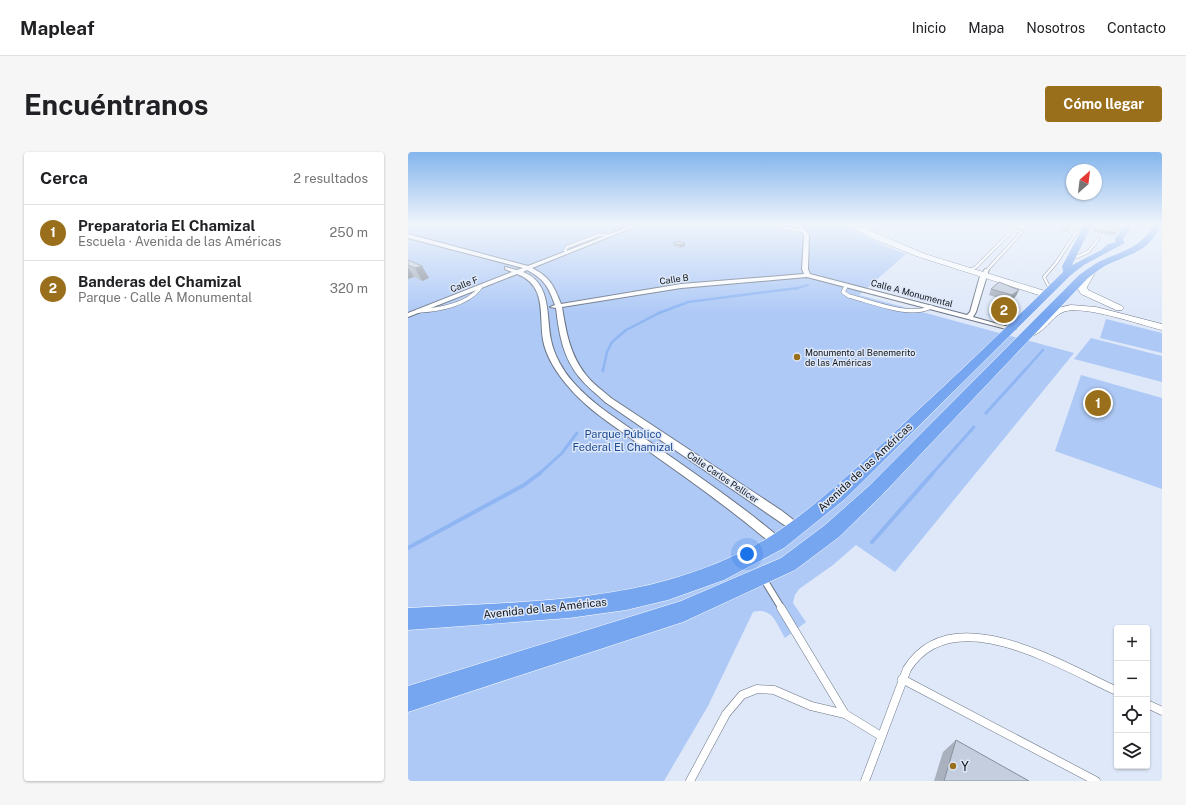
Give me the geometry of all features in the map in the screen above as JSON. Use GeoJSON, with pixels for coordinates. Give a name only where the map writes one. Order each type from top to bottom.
{"type":"FeatureCollection","features":[{"type":"Feature","properties":{"kind":"highway"},"geometry":{"type":"LineString","coordinates":[[1068,273],[1067,266],[1074,254]]}},
{"type":"Feature","properties":{"kind":"highway","name":"Avenida de las Américas"},"geometry":{"type":"LineString","coordinates":[[408,699],[683,611],[762,577],[788,564],[832,531],[875,490],[985,378],[1048,292],[1080,263],[1099,254]]}},
{"type":"Feature","properties":{"kind":"highway"},"geometry":{"type":"LineString","coordinates":[[1020,332],[1083,277],[1105,262],[1127,254]]}},
{"type":"Feature","properties":{"kind":"highway","name":"Avenida de las Américas"},"geometry":{"type":"LineString","coordinates":[[408,619],[569,608],[626,600],[668,590],[717,573],[777,542],[839,494],[1020,332]]}},
{"type":"Feature","properties":{"kind":"main road"},"geometry":{"type":"LineString","coordinates":[[917,254],[1048,292]]}},
{"type":"Feature","properties":{"kind":"main road"},"geometry":{"type":"LineString","coordinates":[[1092,271],[1082,287],[1084,292],[1092,297],[1162,327]]}},
{"type":"Feature","properties":{"kind":"main road"},"geometry":{"type":"LineString","coordinates":[[1020,332],[1038,331],[1059,311],[1067,308],[1109,313],[1162,327]]}},
{"type":"Feature","properties":{"kind":"street","name":"Calle Carlos Pellicer"},"geometry":{"type":"LineString","coordinates":[[454,254],[519,272],[533,281],[539,290],[545,308],[547,340],[553,359],[570,384],[595,408],[748,517],[777,542]]}},
{"type":"Feature","properties":{"kind":"street","name":"Calle Carlos Pellicer"},"geometry":{"type":"LineString","coordinates":[[477,254],[529,268],[543,276],[549,282],[559,306],[562,330],[568,353],[588,381],[608,400],[778,514],[796,528]]}},
{"type":"Feature","properties":{"kind":"street","name":"Calle F"},"geometry":{"type":"LineString","coordinates":[[408,315],[564,254]]}},
{"type":"Feature","properties":{"kind":"street"},"geometry":{"type":"LineString","coordinates":[[806,254],[805,269],[807,275]]}},
{"type":"Feature","properties":{"kind":"street"},"geometry":{"type":"LineString","coordinates":[[969,317],[973,312],[985,273]]}},
{"type":"Feature","properties":{"kind":"street","name":"Calle A Monumental"},"geometry":{"type":"LineString","coordinates":[[807,275],[847,284],[1020,332]]}},
{"type":"Feature","properties":{"kind":"street","name":"Calle B"},"geometry":{"type":"LineString","coordinates":[[545,308],[681,286],[807,275]]}},
{"type":"Feature","properties":{"kind":"lane"},"geometry":{"type":"LineString","coordinates":[[972,269],[988,254]]}},
{"type":"Feature","properties":{"kind":"lane"},"geometry":{"type":"LineString","coordinates":[[985,273],[1002,254]]}},
{"type":"Feature","properties":{"kind":"lane"},"geometry":{"type":"LineString","coordinates":[[1048,292],[1044,277],[1062,254]]}},
{"type":"Feature","properties":{"kind":"lane"},"geometry":{"type":"LineString","coordinates":[[1072,259],[1083,254]]}},
{"type":"Feature","properties":{"kind":"lane"},"geometry":{"type":"LineString","coordinates":[[847,284],[843,292],[849,296],[904,311],[916,312],[931,307]]}},
{"type":"Feature","properties":{"kind":"lane"},"geometry":{"type":"LineString","coordinates":[[762,577],[845,714]]}},
{"type":"Feature","properties":{"kind":"lane"},"geometry":{"type":"LineString","coordinates":[[864,781],[902,679],[915,658],[931,645],[947,639],[984,638],[1013,645],[1114,690]]}},
{"type":"Feature","properties":{"kind":"lane"},"geometry":{"type":"LineString","coordinates":[[902,679],[1096,781]]}},
{"type":"Feature","properties":{"kind":"lane"},"geometry":{"type":"LineString","coordinates":[[690,781],[726,714],[742,695],[757,689],[774,690],[811,706],[845,714],[881,736]]}},
{"type":"Feature","properties":{"kind":"lane"},"geometry":{"type":"LineString","coordinates":[[1150,705],[1162,711]]}},
{"type":"Feature","properties":{"kind":"green space","name":"Parque Público Federal El Chamizal"},"geometry":{"type":"Polygon","coordinates":[[[408,254],[906,254],[859,295],[1074,353],[895,572],[856,545],[833,565],[799,589],[795,595],[793,603],[806,622],[785,638],[770,614],[760,611],[753,612],[708,706],[664,781],[408,781],[408,254]]]}},
{"type":"Feature","properties":{"kind":"green space"},"geometry":{"type":"Polygon","coordinates":[[[993,300],[1018,308],[1009,319],[991,318],[988,314],[991,312],[993,300]]]}},
{"type":"Feature","properties":{"kind":"green space"},"geometry":{"type":"Polygon","coordinates":[[[1106,319],[1162,333],[1162,353],[1100,338],[1106,319]]]}},
{"type":"Feature","properties":{"kind":"green space"},"geometry":{"type":"Polygon","coordinates":[[[1091,338],[1162,356],[1162,382],[1074,359],[1091,338]]]}},
{"type":"Feature","properties":{"kind":"green space"},"geometry":{"type":"Polygon","coordinates":[[[1081,375],[1162,398],[1162,489],[1055,451],[1081,375]]]}},
{"type":"Feature","properties":{"kind":"building"},"geometry":{"type":"Polygon","coordinates":[[[408,260],[422,266],[415,268],[408,265],[408,260]]]}},
{"type":"Feature","properties":{"kind":"building"},"geometry":{"type":"Polygon","coordinates":[[[999,282],[1019,290],[1012,295],[991,289],[999,282]]]}},
{"type":"Feature","properties":{"kind":"building"},"geometry":{"type":"Polygon","coordinates":[[[956,740],[1029,781],[944,781],[956,740]]]}},
{"type":"Feature","properties":{"kind":"waterway"},"geometry":{"type":"LineString","coordinates":[[797,288],[808,285]]}},
{"type":"Feature","properties":{"kind":"waterway"},"geometry":{"type":"LineString","coordinates":[[603,370],[607,352],[612,342],[626,330],[659,313],[688,302],[797,288]]}},
{"type":"Feature","properties":{"kind":"waterway"},"geometry":{"type":"LineString","coordinates":[[1025,370],[1043,350]]}},
{"type":"Feature","properties":{"kind":"waterway"},"geometry":{"type":"LineString","coordinates":[[986,413],[1026,369]]}},
{"type":"Feature","properties":{"kind":"waterway"},"geometry":{"type":"LineString","coordinates":[[932,474],[974,427]]}},
{"type":"Feature","properties":{"kind":"waterway"},"geometry":{"type":"LineString","coordinates":[[539,474],[562,453],[577,433]]}},
{"type":"Feature","properties":{"kind":"waterway"},"geometry":{"type":"LineString","coordinates":[[408,548],[524,485],[540,473]]}},
{"type":"Feature","properties":{"kind":"waterway"},"geometry":{"type":"LineString","coordinates":[[872,542],[933,473]]}},
{"type":"Feature","properties":{"kind":"place","name":"Banderas del Chamizal"},"geometry":{"type":"Point","coordinates":[1004,310]}},
{"type":"Feature","properties":{"kind":"place","name":"Monumento al Benemerito de las Américas"},"geometry":{"type":"Point","coordinates":[797,357]}},
{"type":"Feature","properties":{"kind":"place","name":"Preparatoria El Chamizal"},"geometry":{"type":"Point","coordinates":[1098,403]}},
{"type":"Feature","properties":{"kind":"place","name":"Y"},"geometry":{"type":"Point","coordinates":[953,766]}}]}
